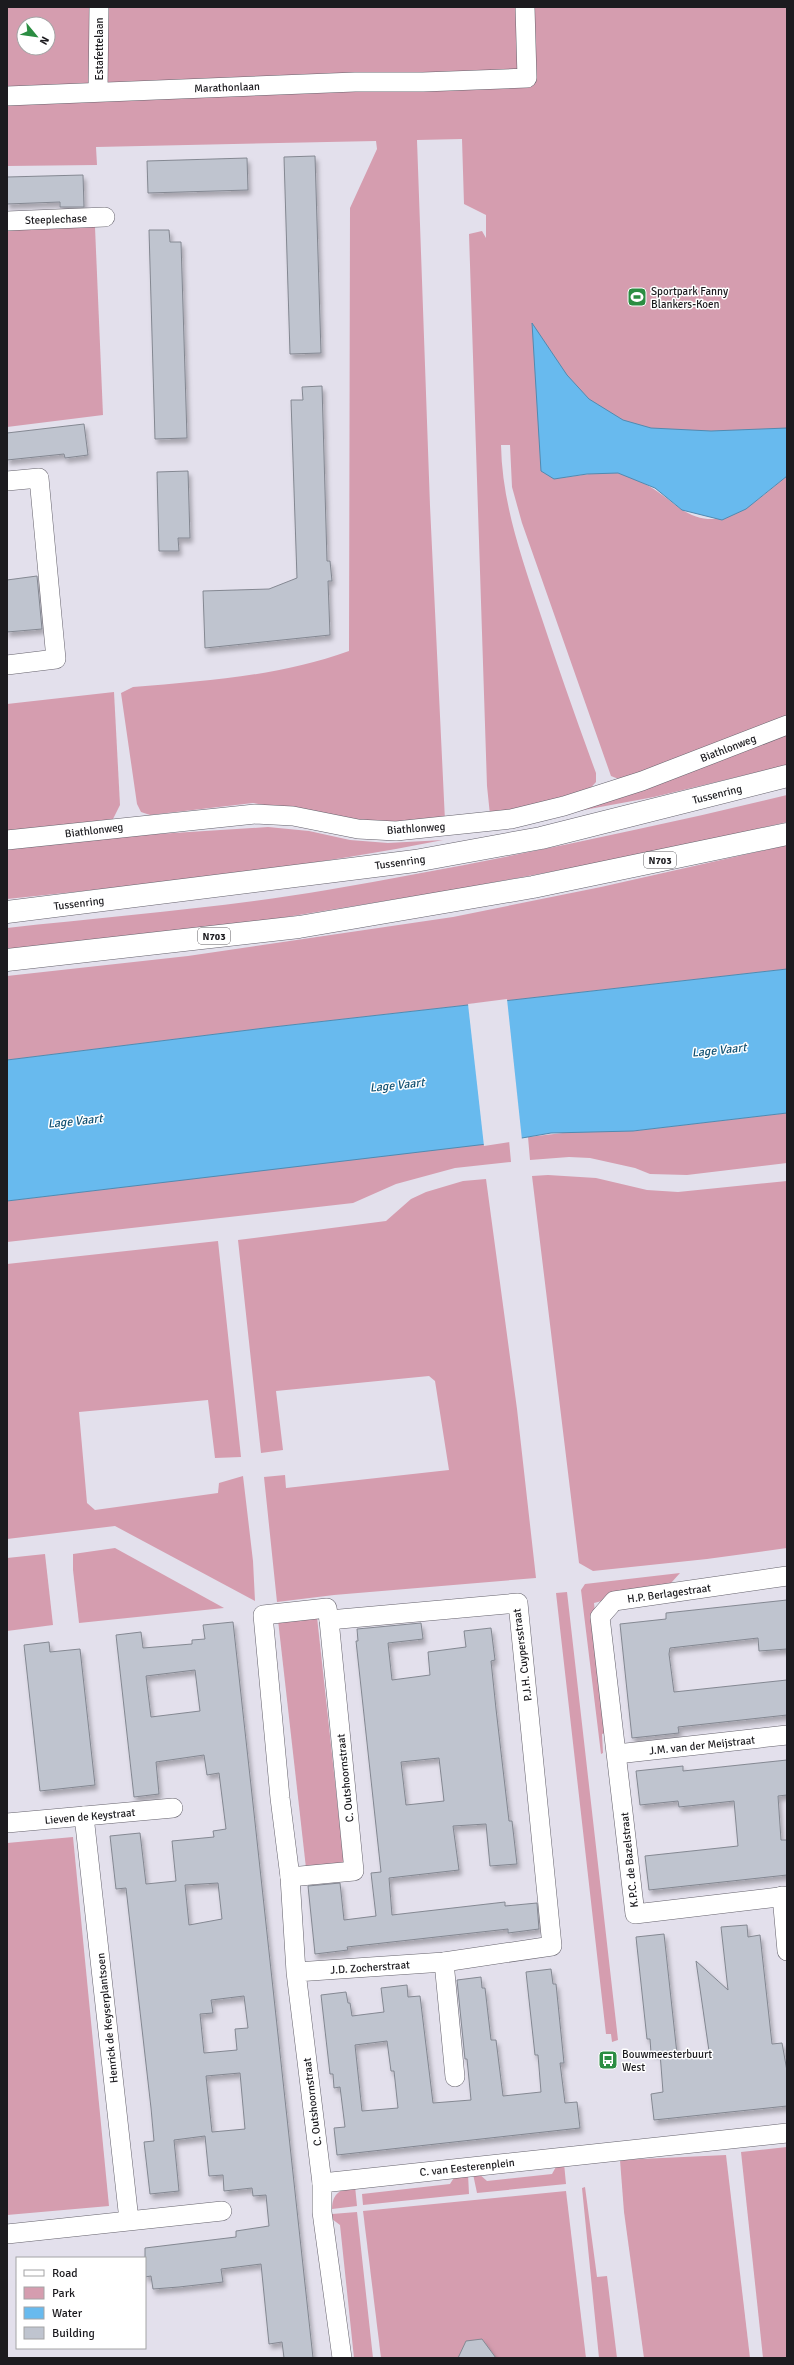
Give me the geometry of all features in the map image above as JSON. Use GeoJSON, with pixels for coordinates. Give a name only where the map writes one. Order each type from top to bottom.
{"type":"FeatureCollection","features":[{"type":"Feature","properties":{"kind":"highway","name":"Tussenring"},"geometry":{"type":"LineString","coordinates":[[7,912],[422,860],[541,838],[787,776]]}},
{"type":"Feature","properties":{"kind":"highway","name":"N703"},"geometry":{"type":"LineString","coordinates":[[7,960],[298,927],[533,887],[787,834]]}},
{"type":"Feature","properties":{"kind":"street","name":"Estafettelaan"},"geometry":{"type":"LineString","coordinates":[[98,92],[99,7]]}},
{"type":"Feature","properties":{"kind":"street","name":"Marathonlaan"},"geometry":{"type":"LineString","coordinates":[[7,96],[355,82],[527,78],[525,7]]}},
{"type":"Feature","properties":{"kind":"street","name":"Steeplechase"},"geometry":{"type":"LineString","coordinates":[[7,221],[105,217]]}},
{"type":"Feature","properties":{"kind":"street"},"geometry":{"type":"LineString","coordinates":[[7,481],[39,478],[56,660],[7,665]]}},
{"type":"Feature","properties":{"kind":"street","name":"Biathlonweg"},"geometry":{"type":"LineString","coordinates":[[7,840],[255,814],[293,816],[358,829],[396,831],[511,819],[564,806],[642,781],[787,725]]}},
{"type":"Feature","properties":{"kind":"street","name":"H.P. Berlagestraat"},"geometry":{"type":"LineString","coordinates":[[617,1754],[600,1617],[614,1601],[787,1576]]}},
{"type":"Feature","properties":{"kind":"street","name":"P.J.H. Cuypersstraat"},"geometry":{"type":"LineString","coordinates":[[328,1620],[518,1603],[552,1946]]}},
{"type":"Feature","properties":{"kind":"street","name":"C. Outshoornstraat"},"geometry":{"type":"LineString","coordinates":[[290,1877],[354,1871],[327,1608],[263,1614],[280,1798],[290,1877],[296,1972],[322,2183]]}},
{"type":"Feature","properties":{"kind":"street","name":"J.M. van der Meijstraat"},"geometry":{"type":"LineString","coordinates":[[617,1754],[787,1735]]}},
{"type":"Feature","properties":{"kind":"street","name":"K.P.C. de Bazelstraat"},"geometry":{"type":"LineString","coordinates":[[617,1754],[635,1914],[785,1896],[787,1951]]}},
{"type":"Feature","properties":{"kind":"street","name":"Lieven de Keystraat"},"geometry":{"type":"LineString","coordinates":[[7,1823],[173,1808]]}},
{"type":"Feature","properties":{"kind":"street","name":"Henrick de Keyserplantsoen"},"geometry":{"type":"LineString","coordinates":[[84,1816],[129,2220]]}},
{"type":"Feature","properties":{"kind":"street","name":"J.D. Zocherstraat"},"geometry":{"type":"LineString","coordinates":[[296,1972],[444,1962],[552,1946]]}},
{"type":"Feature","properties":{"kind":"street"},"geometry":{"type":"LineString","coordinates":[[444,1962],[455,2077]]}},
{"type":"Feature","properties":{"kind":"street","name":"C. van Eesterenplein"},"geometry":{"type":"LineString","coordinates":[[322,2183],[787,2133]]}},
{"type":"Feature","properties":{"kind":"street"},"geometry":{"type":"LineString","coordinates":[[322,2183],[322,2212],[342,2358]]}},
{"type":"Feature","properties":{"kind":"street"},"geometry":{"type":"LineString","coordinates":[[7,2234],[222,2211]]}},
{"type":"Feature","properties":{"kind":"green space"},"geometry":{"type":"Polygon","coordinates":[[[7,7],[787,7],[787,450],[743,452],[600,472],[618,473],[640,481],[690,514],[706,519],[720,518],[734,514],[748,507],[787,476],[787,719],[621,780],[611,776],[522,523],[512,487],[510,445],[501,445],[505,487],[519,549],[596,773],[596,782],[586,793],[490,815],[487,786],[469,234],[482,231],[486,238],[486,215],[464,204],[462,139],[417,140],[430,506],[445,821],[396,827],[253,803],[150,815],[141,812],[137,804],[121,693],[133,687],[215,680],[269,672],[349,651],[350,208],[377,149],[376,141],[96,147],[97,165],[7,166],[7,7]]]}},
{"type":"Feature","properties":{"kind":"green space"},"geometry":{"type":"Polygon","coordinates":[[[95,227],[103,415],[7,427],[7,228],[95,227]]]}},
{"type":"Feature","properties":{"kind":"green space"},"geometry":{"type":"Polygon","coordinates":[[[114,692],[120,805],[113,819],[7,832],[7,704],[114,692]]]}},
{"type":"Feature","properties":{"kind":"green space"},"geometry":{"type":"Polygon","coordinates":[[[787,735],[787,765],[654,797],[557,815],[787,735]]]}},
{"type":"Feature","properties":{"kind":"green space"},"geometry":{"type":"Polygon","coordinates":[[[787,795],[787,822],[657,852],[458,889],[262,921],[7,950],[7,928],[208,907],[327,890],[558,846],[673,822],[787,795]]]}},
{"type":"Feature","properties":{"kind":"green space"},"geometry":{"type":"Polygon","coordinates":[[[268,827],[309,831],[350,840],[388,843],[443,840],[335,859],[226,875],[7,899],[7,848],[95,838],[268,827]]]}},
{"type":"Feature","properties":{"kind":"green space"},"geometry":{"type":"Polygon","coordinates":[[[787,845],[787,969],[273,1027],[7,1060],[7,976],[188,956],[453,917],[601,887],[787,845]]]}},
{"type":"Feature","properties":{"kind":"green space"},"geometry":{"type":"Polygon","coordinates":[[[787,1113],[787,1163],[687,1175],[650,1174],[635,1168],[590,1158],[569,1157],[530,1160],[528,1137],[580,1131],[633,1131],[787,1113]]]}},
{"type":"Feature","properties":{"kind":"green space"},"geometry":{"type":"Polygon","coordinates":[[[509,1140],[511,1162],[455,1168],[396,1184],[353,1203],[7,1242],[7,1201],[509,1140]]]}},
{"type":"Feature","properties":{"kind":"green space"},"geometry":{"type":"Polygon","coordinates":[[[548,1175],[596,1178],[647,1190],[678,1192],[787,1181],[787,1548],[707,1559],[593,1571],[579,1563],[532,1176],[548,1175]]]}},
{"type":"Feature","properties":{"kind":"green space"},"geometry":{"type":"Polygon","coordinates":[[[486,1179],[517,1409],[536,1578],[334,1595],[277,1602],[264,1477],[285,1475],[286,1488],[449,1470],[435,1381],[429,1376],[276,1391],[283,1450],[261,1453],[238,1240],[386,1221],[411,1199],[426,1192],[463,1181],[486,1179]]]}},
{"type":"Feature","properties":{"kind":"green space"},"geometry":{"type":"Polygon","coordinates":[[[218,1241],[241,1457],[215,1458],[208,1400],[79,1412],[87,1503],[95,1510],[218,1493],[219,1483],[243,1476],[253,1561],[255,1601],[115,1526],[7,1539],[7,1264],[218,1241]]]}},
{"type":"Feature","properties":{"kind":"green space"},"geometry":{"type":"Polygon","coordinates":[[[115,1548],[224,1608],[79,1623],[73,1570],[73,1554],[115,1548]]]}},
{"type":"Feature","properties":{"kind":"green space"},"geometry":{"type":"Polygon","coordinates":[[[45,1554],[53,1625],[7,1631],[7,1558],[45,1554]]]}},
{"type":"Feature","properties":{"kind":"green space"},"geometry":{"type":"Polygon","coordinates":[[[680,1573],[671,1583],[594,1603],[608,1732],[602,1734],[603,1753],[601,1754],[581,1590],[585,1584],[680,1573]]]}},
{"type":"Feature","properties":{"kind":"green space"},"geometry":{"type":"Polygon","coordinates":[[[567,1592],[618,2040],[612,2042],[611,2034],[606,2034],[556,1593],[567,1592]]]}},
{"type":"Feature","properties":{"kind":"green space"},"geometry":{"type":"Polygon","coordinates":[[[317,1617],[344,1864],[306,1868],[278,1620],[317,1617]]]}},
{"type":"Feature","properties":{"kind":"green space"},"geometry":{"type":"Polygon","coordinates":[[[73,1837],[109,2206],[7,2215],[7,1843],[73,1837]]]}},
{"type":"Feature","properties":{"kind":"green space"},"geometry":{"type":"Polygon","coordinates":[[[787,2147],[787,2358],[763,2358],[741,2152],[787,2147]]]}},
{"type":"Feature","properties":{"kind":"green space"},"geometry":{"type":"Polygon","coordinates":[[[726,2155],[750,2358],[644,2358],[624,2212],[620,2160],[726,2155]]]}},
{"type":"Feature","properties":{"kind":"green space"},"geometry":{"type":"Polygon","coordinates":[[[564,2163],[566,2184],[477,2193],[473,2174],[478,2173],[487,2181],[552,2174],[557,2165],[564,2163]]]}},
{"type":"Feature","properties":{"kind":"green space"},"geometry":{"type":"Polygon","coordinates":[[[468,2174],[469,2194],[363,2205],[362,2194],[450,2184],[455,2176],[468,2174]]]}},
{"type":"Feature","properties":{"kind":"green space"},"geometry":{"type":"Polygon","coordinates":[[[355,2186],[357,2206],[332,2209],[332,2204],[338,2193],[342,2190],[355,2186]]]}},
{"type":"Feature","properties":{"kind":"green space"},"geometry":{"type":"Polygon","coordinates":[[[585,2187],[597,2277],[607,2276],[617,2358],[599,2358],[582,2188],[585,2187]]]}},
{"type":"Feature","properties":{"kind":"green space"},"geometry":{"type":"Polygon","coordinates":[[[566,2191],[586,2358],[381,2358],[363,2211],[566,2191]]]}},
{"type":"Feature","properties":{"kind":"green space"},"geometry":{"type":"Polygon","coordinates":[[[357,2212],[373,2358],[354,2358],[340,2225],[332,2219],[332,2214],[357,2212]]]}},
{"type":"Feature","properties":{"kind":"water"},"geometry":{"type":"Polygon","coordinates":[[[532,323],[567,375],[589,399],[623,420],[651,428],[711,431],[787,428],[787,476],[746,509],[722,520],[682,510],[655,488],[618,473],[587,474],[554,479],[541,471],[532,323]]]}},
{"type":"Feature","properties":{"kind":"water","name":"Lage Vaart"},"geometry":{"type":"Polygon","coordinates":[[[787,969],[787,1113],[633,1131],[551,1133],[487,1144],[7,1201],[7,1060],[273,1027],[787,969]]]}},
{"type":"Feature","properties":{"kind":"pier"},"geometry":{"type":"Polygon","coordinates":[[[507,999],[522,1140],[484,1146],[468,1004],[507,999]]]}},
{"type":"Feature","properties":{"kind":"building"},"geometry":{"type":"Polygon","coordinates":[[[315,156],[321,353],[290,354],[284,157],[315,156]]]}},
{"type":"Feature","properties":{"kind":"building"},"geometry":{"type":"Polygon","coordinates":[[[247,158],[248,190],[148,193],[147,161],[247,158]]]}},
{"type":"Feature","properties":{"kind":"building"},"geometry":{"type":"Polygon","coordinates":[[[83,175],[84,207],[60,207],[60,202],[7,204],[7,177],[83,175]]]}},
{"type":"Feature","properties":{"kind":"building"},"geometry":{"type":"Polygon","coordinates":[[[149,230],[169,230],[170,242],[181,242],[187,438],[155,439],[149,230]]]}},
{"type":"Feature","properties":{"kind":"building"},"geometry":{"type":"Polygon","coordinates":[[[322,386],[327,561],[330,561],[332,581],[328,581],[330,635],[205,648],[203,591],[269,589],[297,578],[291,400],[303,400],[302,387],[322,386]]]}},
{"type":"Feature","properties":{"kind":"building"},"geometry":{"type":"Polygon","coordinates":[[[84,424],[88,455],[65,458],[64,454],[7,460],[7,433],[84,424]]]}},
{"type":"Feature","properties":{"kind":"building"},"geometry":{"type":"Polygon","coordinates":[[[188,471],[190,538],[178,538],[179,551],[159,551],[157,472],[188,471]]]}},
{"type":"Feature","properties":{"kind":"building"},"geometry":{"type":"Polygon","coordinates":[[[37,576],[42,629],[7,632],[7,580],[37,576]]]}},
{"type":"Feature","properties":{"kind":"building"},"geometry":{"type":"Polygon","coordinates":[[[787,1600],[787,1649],[759,1651],[758,1638],[670,1648],[669,1654],[674,1692],[787,1680],[787,1715],[678,1727],[679,1733],[632,1738],[620,1624],[666,1619],[666,1613],[787,1600]]]}},
{"type":"Feature","properties":{"kind":"building"},"geometry":{"type":"Polygon","coordinates":[[[233,1622],[313,2358],[284,2358],[282,2342],[269,2344],[261,2264],[221,2269],[223,2282],[179,2287],[153,2289],[151,2276],[146,2277],[145,2248],[236,2237],[236,2231],[269,2226],[266,2195],[253,2196],[252,2188],[224,2191],[223,2175],[209,2176],[205,2136],[174,2140],[179,2191],[150,2194],[144,2142],[154,2141],[151,2108],[126,1888],[116,1889],[110,1836],[140,1833],[146,1884],[176,1881],[172,1841],[214,1837],[213,1831],[226,1829],[219,1773],[207,1775],[204,1755],[156,1762],[159,1794],[134,1797],[116,1635],[141,1632],[143,1648],[192,1644],[192,1640],[205,1639],[203,1625],[233,1622]],[[195,1670],[146,1676],[151,1717],[200,1711],[195,1670]],[[218,1883],[185,1885],[189,1925],[222,1919],[218,1883]],[[244,1996],[211,2000],[213,2013],[200,2014],[204,2053],[237,2050],[235,2029],[248,2028],[244,1996]],[[240,2073],[206,2076],[212,2132],[245,2129],[240,2073]]]}},
{"type":"Feature","properties":{"kind":"building"},"geometry":{"type":"Polygon","coordinates":[[[421,1623],[423,1639],[388,1643],[392,1680],[430,1675],[428,1652],[466,1647],[464,1631],[491,1628],[495,1660],[491,1661],[496,1709],[509,1821],[512,1821],[517,1864],[490,1866],[486,1824],[453,1826],[459,1870],[389,1878],[392,1915],[505,1902],[505,1906],[537,1903],[539,1929],[508,1933],[508,1929],[347,1947],[348,1950],[315,1954],[308,1886],[340,1883],[344,1920],[376,1916],[371,1873],[381,1872],[356,1641],[358,1641],[357,1629],[421,1623]],[[439,1758],[401,1762],[406,1805],[444,1801],[439,1758]]]}},
{"type":"Feature","properties":{"kind":"building"},"geometry":{"type":"Polygon","coordinates":[[[49,1642],[50,1652],[80,1649],[95,1785],[40,1791],[24,1645],[49,1642]]]}},
{"type":"Feature","properties":{"kind":"building"},"geometry":{"type":"Polygon","coordinates":[[[787,1760],[787,1795],[778,1796],[781,1840],[787,1840],[787,1875],[649,1890],[645,1856],[738,1846],[734,1801],[679,1807],[678,1801],[640,1805],[636,1771],[683,1766],[683,1771],[787,1760]]]}},
{"type":"Feature","properties":{"kind":"building"},"geometry":{"type":"Polygon","coordinates":[[[747,1925],[748,1937],[760,1935],[772,2044],[782,2043],[787,2071],[787,2106],[654,2120],[651,2094],[663,2092],[660,2053],[651,2053],[650,2039],[647,2039],[636,1937],[664,1934],[677,2054],[709,2051],[696,1961],[728,1990],[721,1927],[747,1925]]]}},
{"type":"Feature","properties":{"kind":"building"},"geometry":{"type":"Polygon","coordinates":[[[551,1969],[553,1984],[556,1984],[564,2063],[560,2063],[565,2103],[577,2102],[580,2128],[337,2155],[334,2128],[345,2127],[340,2087],[334,2088],[333,2074],[330,2074],[321,1995],[346,1992],[348,2003],[350,2003],[352,2016],[384,2012],[381,1988],[407,1985],[408,1997],[420,1996],[433,2103],[471,2100],[467,2059],[465,2059],[457,1980],[481,1977],[482,1988],[485,1988],[491,2040],[496,2040],[503,2096],[541,2092],[538,2055],[535,2055],[526,1972],[551,1969]],[[387,2041],[355,2045],[362,2111],[398,2108],[394,2071],[391,2071],[387,2041]]]}},
{"type":"Feature","properties":{"kind":"building"},"geometry":{"type":"Polygon","coordinates":[[[482,2339],[496,2358],[458,2358],[466,2341],[482,2339]]]}},
{"type":"Feature","properties":{"kind":"place","name":"Sportpark Fanny Blankers-Koen"},"geometry":{"type":"Point","coordinates":[637,297]}},
{"type":"Feature","properties":{"kind":"place","name":"Bouwmeesterbuurt West"},"geometry":{"type":"Point","coordinates":[608,2060]}}]}
